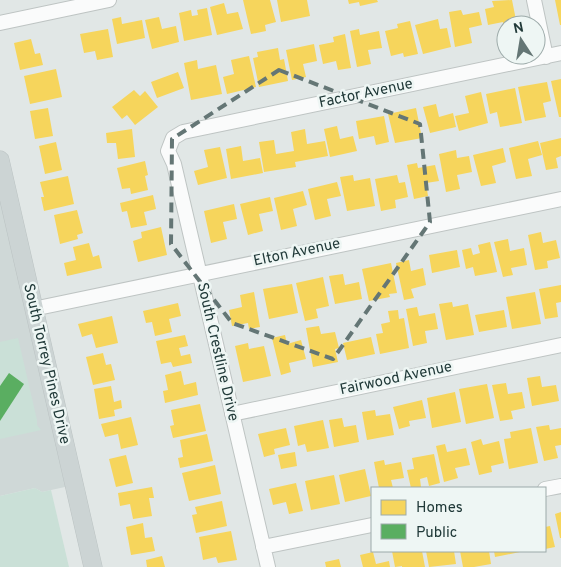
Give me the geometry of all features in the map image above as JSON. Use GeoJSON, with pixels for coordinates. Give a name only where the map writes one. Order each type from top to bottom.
{"type":"FeatureCollection","features":[{"type":"Feature","properties":{"kind":"main road","name":"South Torrey Pines Drive"},"geometry":{"type":"LineString","coordinates":[[0,160],[93,567]]}},
{"type":"Feature","properties":{"kind":"street"},"geometry":{"type":"LineString","coordinates":[[0,23],[108,0]]}},
{"type":"Feature","properties":{"kind":"street"},"geometry":{"type":"LineString","coordinates":[[534,0],[537,15]]}},
{"type":"Feature","properties":{"kind":"street","name":"Factor Avenue"},"geometry":{"type":"LineString","coordinates":[[546,57],[561,53]]}},
{"type":"Feature","properties":{"kind":"street","name":"Factor Avenue"},"geometry":{"type":"LineString","coordinates":[[173,138],[183,132],[508,65]]}},
{"type":"Feature","properties":{"kind":"street","name":"South Crestline Drive"},"geometry":{"type":"LineString","coordinates":[[173,138],[168,151],[174,164],[198,274],[268,567]]}},
{"type":"Feature","properties":{"kind":"street","name":"Elton Avenue"},"geometry":{"type":"LineString","coordinates":[[33,309],[561,199]]}},
{"type":"Feature","properties":{"kind":"street","name":"Fairwood Avenue"},"geometry":{"type":"LineString","coordinates":[[232,414],[561,344]]}},
{"type":"Feature","properties":{"kind":"street"},"geometry":{"type":"LineString","coordinates":[[546,489],[561,486]]}},
{"type":"Feature","properties":{"kind":"street"},"geometry":{"type":"LineString","coordinates":[[263,547],[371,525]]}},
{"type":"Feature","properties":{"kind":"highlighted area"},"geometry":{"type":"Polygon","coordinates":[[[279,70],[420,124],[430,222],[333,359],[232,323],[171,244],[172,139],[279,70]]]}},
{"type":"Feature","properties":{"kind":"shaded area"},"geometry":{"type":"Polygon","coordinates":[[[0,160],[74,485],[42,492],[35,488],[0,496],[0,160]]]}},
{"type":"Feature","properties":{"kind":"green space"},"geometry":{"type":"Polygon","coordinates":[[[18,338],[37,425],[41,430],[0,439],[0,342],[18,338]]]}},
{"type":"Feature","properties":{"kind":"green space"},"geometry":{"type":"Polygon","coordinates":[[[35,488],[42,492],[51,490],[69,567],[0,567],[0,496],[35,488]]]}},
{"type":"Feature","properties":{"kind":"building: Homes"},"geometry":{"type":"Polygon","coordinates":[[[243,0],[270,0],[276,22],[265,25],[266,31],[251,34],[243,0]]]}},
{"type":"Feature","properties":{"kind":"building: Homes"},"geometry":{"type":"Polygon","coordinates":[[[277,0],[307,0],[310,16],[281,22],[277,0]]]}},
{"type":"Feature","properties":{"kind":"building: Homes"},"geometry":{"type":"Polygon","coordinates":[[[348,0],[377,0],[378,2],[360,6],[359,2],[349,4],[348,0]]]}},
{"type":"Feature","properties":{"kind":"building: Homes"},"geometry":{"type":"Polygon","coordinates":[[[512,0],[515,15],[496,15],[496,23],[488,25],[485,9],[494,7],[492,1],[512,0]]]}},
{"type":"Feature","properties":{"kind":"building: Homes"},"geometry":{"type":"Polygon","coordinates":[[[555,0],[561,0],[561,25],[560,25],[555,0]]]}},
{"type":"Feature","properties":{"kind":"building: Homes"},"geometry":{"type":"Polygon","coordinates":[[[224,3],[227,14],[238,12],[243,29],[217,35],[210,7],[224,3]]]}},
{"type":"Feature","properties":{"kind":"building: Homes"},"geometry":{"type":"Polygon","coordinates":[[[207,8],[212,35],[184,41],[179,13],[191,10],[192,16],[198,15],[197,10],[207,8]]]}},
{"type":"Feature","properties":{"kind":"building: Homes"},"geometry":{"type":"Polygon","coordinates":[[[461,10],[463,15],[479,12],[482,25],[469,28],[472,43],[455,47],[449,12],[461,10]]]}},
{"type":"Feature","properties":{"kind":"building: Homes"},"geometry":{"type":"Polygon","coordinates":[[[121,17],[122,24],[142,20],[145,38],[117,44],[112,19],[121,17]]]}},
{"type":"Feature","properties":{"kind":"building: Homes"},"geometry":{"type":"Polygon","coordinates":[[[159,17],[162,29],[176,26],[179,42],[152,49],[145,20],[159,17]]]}},
{"type":"Feature","properties":{"kind":"building: Homes"},"geometry":{"type":"Polygon","coordinates":[[[438,19],[440,29],[447,28],[451,47],[423,54],[415,25],[438,19]]]}},
{"type":"Feature","properties":{"kind":"building: Homes"},"geometry":{"type":"Polygon","coordinates":[[[410,21],[418,54],[404,57],[403,53],[391,56],[385,31],[398,28],[397,24],[410,21]]]}},
{"type":"Feature","properties":{"kind":"building: Homes"},"geometry":{"type":"Polygon","coordinates":[[[108,29],[113,57],[97,60],[95,51],[84,53],[80,34],[108,29]]]}},
{"type":"Feature","properties":{"kind":"building: Homes"},"geometry":{"type":"Polygon","coordinates":[[[359,29],[360,35],[379,31],[382,48],[368,50],[371,64],[357,67],[350,31],[359,29]]]}},
{"type":"Feature","properties":{"kind":"building: Homes"},"geometry":{"type":"Polygon","coordinates":[[[345,34],[351,68],[338,70],[336,61],[323,64],[319,45],[334,42],[333,37],[345,34]]]}},
{"type":"Feature","properties":{"kind":"building: Homes"},"geometry":{"type":"Polygon","coordinates":[[[31,39],[35,54],[40,53],[43,65],[20,70],[14,43],[31,39]]]}},
{"type":"Feature","properties":{"kind":"building: Homes"},"geometry":{"type":"Polygon","coordinates":[[[314,44],[317,61],[303,64],[306,77],[292,80],[286,50],[314,44]]]}},
{"type":"Feature","properties":{"kind":"building: Homes"},"geometry":{"type":"Polygon","coordinates":[[[278,48],[280,60],[284,59],[288,81],[259,87],[253,58],[258,57],[257,52],[278,48]]]}},
{"type":"Feature","properties":{"kind":"building: Homes"},"geometry":{"type":"Polygon","coordinates":[[[249,56],[256,87],[227,94],[223,77],[234,74],[231,60],[249,56]]]}},
{"type":"Feature","properties":{"kind":"building: Homes"},"geometry":{"type":"Polygon","coordinates":[[[197,60],[198,69],[216,65],[222,94],[191,100],[184,63],[197,60]]]}},
{"type":"Feature","properties":{"kind":"building: Homes"},"geometry":{"type":"Polygon","coordinates":[[[56,69],[62,97],[30,104],[24,76],[56,69]]]}},
{"type":"Feature","properties":{"kind":"building: Homes"},"geometry":{"type":"Polygon","coordinates":[[[178,72],[184,88],[157,98],[151,82],[178,72]]]}},
{"type":"Feature","properties":{"kind":"building: Homes"},"geometry":{"type":"Polygon","coordinates":[[[561,79],[561,117],[559,117],[551,81],[561,79]]]}},
{"type":"Feature","properties":{"kind":"building: Homes"},"geometry":{"type":"Polygon","coordinates":[[[547,82],[551,101],[543,103],[546,117],[525,121],[518,87],[547,82]]]}},
{"type":"Feature","properties":{"kind":"building: Homes"},"geometry":{"type":"Polygon","coordinates":[[[515,88],[522,123],[500,127],[497,112],[490,114],[486,94],[515,88]]]}},
{"type":"Feature","properties":{"kind":"building: Homes"},"geometry":{"type":"Polygon","coordinates":[[[134,90],[140,96],[145,91],[158,107],[135,125],[127,115],[122,119],[112,107],[134,90]]]}},
{"type":"Feature","properties":{"kind":"building: Homes"},"geometry":{"type":"Polygon","coordinates":[[[481,92],[488,123],[459,131],[455,116],[469,113],[465,96],[481,92]]]}},
{"type":"Feature","properties":{"kind":"building: Homes"},"geometry":{"type":"Polygon","coordinates":[[[436,104],[439,117],[453,113],[456,127],[430,133],[423,107],[436,104]]]}},
{"type":"Feature","properties":{"kind":"building: Homes"},"geometry":{"type":"Polygon","coordinates":[[[48,108],[53,136],[35,139],[30,111],[48,108]]]}},
{"type":"Feature","properties":{"kind":"building: Homes"},"geometry":{"type":"Polygon","coordinates":[[[416,108],[422,138],[395,143],[388,114],[416,108]]]}},
{"type":"Feature","properties":{"kind":"building: Homes"},"geometry":{"type":"Polygon","coordinates":[[[384,116],[389,142],[376,145],[374,136],[359,139],[356,121],[384,116]]]}},
{"type":"Feature","properties":{"kind":"building: Homes"},"geometry":{"type":"Polygon","coordinates":[[[337,126],[340,139],[353,136],[357,151],[330,157],[324,129],[337,126]]]}},
{"type":"Feature","properties":{"kind":"building: Homes"},"geometry":{"type":"Polygon","coordinates":[[[132,129],[135,157],[118,159],[116,143],[107,143],[106,133],[132,129]]]}},
{"type":"Feature","properties":{"kind":"building: Homes"},"geometry":{"type":"Polygon","coordinates":[[[305,129],[307,144],[325,141],[328,156],[295,162],[296,167],[264,172],[259,142],[274,140],[276,154],[294,151],[291,132],[305,129]]]}},
{"type":"Feature","properties":{"kind":"building: Homes"},"geometry":{"type":"Polygon","coordinates":[[[561,138],[561,156],[556,158],[558,168],[546,170],[540,143],[561,138]]]}},
{"type":"Feature","properties":{"kind":"building: Homes"},"geometry":{"type":"Polygon","coordinates":[[[538,141],[542,155],[528,159],[532,176],[516,179],[509,148],[538,141]]]}},
{"type":"Feature","properties":{"kind":"building: Homes"},"geometry":{"type":"Polygon","coordinates":[[[56,142],[62,170],[45,174],[39,146],[56,142]]]}},
{"type":"Feature","properties":{"kind":"building: Homes"},"geometry":{"type":"Polygon","coordinates":[[[241,146],[243,161],[260,158],[263,173],[231,179],[226,149],[241,146]]]}},
{"type":"Feature","properties":{"kind":"building: Homes"},"geometry":{"type":"Polygon","coordinates":[[[220,147],[227,178],[198,185],[194,171],[208,167],[204,150],[220,147]]]}},
{"type":"Feature","properties":{"kind":"building: Homes"},"geometry":{"type":"Polygon","coordinates":[[[503,148],[506,162],[492,166],[496,183],[481,186],[473,155],[503,148]]]}},
{"type":"Feature","properties":{"kind":"building: Homes"},"geometry":{"type":"Polygon","coordinates":[[[456,150],[457,158],[469,156],[472,172],[457,175],[460,189],[446,192],[439,154],[456,150]]]}},
{"type":"Feature","properties":{"kind":"building: Homes"},"geometry":{"type":"Polygon","coordinates":[[[145,161],[148,175],[145,176],[148,190],[131,194],[130,188],[122,189],[117,168],[145,161]]]}},
{"type":"Feature","properties":{"kind":"building: Homes"},"geometry":{"type":"Polygon","coordinates":[[[417,163],[418,168],[435,165],[439,181],[426,183],[428,196],[414,199],[407,165],[417,163]]]}},
{"type":"Feature","properties":{"kind":"building: Homes"},"geometry":{"type":"Polygon","coordinates":[[[353,175],[354,181],[370,178],[375,206],[347,211],[340,177],[353,175]]]}},
{"type":"Feature","properties":{"kind":"building: Homes"},"geometry":{"type":"Polygon","coordinates":[[[397,175],[399,183],[405,182],[408,197],[395,200],[396,208],[381,211],[375,179],[397,175]]]}},
{"type":"Feature","properties":{"kind":"building: Homes"},"geometry":{"type":"Polygon","coordinates":[[[68,176],[74,204],[44,211],[41,197],[44,197],[40,182],[68,176]]]}},
{"type":"Feature","properties":{"kind":"building: Homes"},"geometry":{"type":"Polygon","coordinates":[[[337,182],[341,196],[327,199],[331,216],[315,220],[308,189],[337,182]]]}},
{"type":"Feature","properties":{"kind":"building: Homes"},"geometry":{"type":"Polygon","coordinates":[[[303,191],[307,205],[293,209],[297,226],[281,230],[274,198],[303,191]]]}},
{"type":"Feature","properties":{"kind":"building: Homes"},"geometry":{"type":"Polygon","coordinates":[[[153,195],[156,209],[144,212],[147,225],[131,228],[127,211],[122,212],[120,203],[153,195]]]}},
{"type":"Feature","properties":{"kind":"building: Homes"},"geometry":{"type":"Polygon","coordinates":[[[270,197],[273,211],[259,214],[263,231],[248,235],[240,204],[270,197]]]}},
{"type":"Feature","properties":{"kind":"building: Homes"},"geometry":{"type":"Polygon","coordinates":[[[234,204],[237,219],[223,222],[227,239],[211,243],[204,211],[234,204]]]}},
{"type":"Feature","properties":{"kind":"building: Homes"},"geometry":{"type":"Polygon","coordinates":[[[77,210],[83,233],[77,235],[78,239],[60,244],[54,215],[77,210]]]}},
{"type":"Feature","properties":{"kind":"building: Homes"},"geometry":{"type":"Polygon","coordinates":[[[161,227],[167,255],[138,262],[133,241],[142,238],[141,232],[161,227]]]}},
{"type":"Feature","properties":{"kind":"building: Homes"},"geometry":{"type":"Polygon","coordinates":[[[541,232],[543,243],[556,240],[560,258],[547,261],[548,268],[535,270],[528,235],[541,232]]]}},
{"type":"Feature","properties":{"kind":"building: Homes"},"geometry":{"type":"Polygon","coordinates":[[[508,239],[510,251],[524,248],[527,265],[511,268],[513,275],[503,277],[494,242],[508,239]]]}},
{"type":"Feature","properties":{"kind":"building: Homes"},"geometry":{"type":"Polygon","coordinates":[[[490,242],[497,272],[475,276],[473,267],[466,269],[462,250],[471,248],[473,255],[480,253],[478,245],[490,242]]]}},
{"type":"Feature","properties":{"kind":"building: Homes"},"geometry":{"type":"Polygon","coordinates":[[[89,243],[93,257],[99,255],[102,268],[67,276],[64,263],[76,260],[73,247],[89,243]]]}},
{"type":"Feature","properties":{"kind":"building: Homes"},"geometry":{"type":"Polygon","coordinates":[[[457,250],[460,267],[432,273],[429,255],[457,250]]]}},
{"type":"Feature","properties":{"kind":"building: Homes"},"geometry":{"type":"Polygon","coordinates":[[[409,260],[411,271],[423,268],[426,285],[411,289],[414,298],[404,300],[396,263],[409,260]]]}},
{"type":"Feature","properties":{"kind":"building: Homes"},"geometry":{"type":"Polygon","coordinates":[[[391,263],[397,293],[389,294],[390,297],[369,301],[362,269],[391,263]]]}},
{"type":"Feature","properties":{"kind":"building: Homes"},"geometry":{"type":"Polygon","coordinates":[[[343,274],[345,285],[359,282],[362,299],[335,304],[329,276],[343,274]]]}},
{"type":"Feature","properties":{"kind":"building: Homes"},"geometry":{"type":"Polygon","coordinates":[[[323,277],[329,306],[316,309],[318,318],[305,321],[296,283],[323,277]]]}},
{"type":"Feature","properties":{"kind":"building: Homes"},"geometry":{"type":"Polygon","coordinates":[[[292,284],[298,313],[269,319],[263,289],[292,284]]]}},
{"type":"Feature","properties":{"kind":"building: Homes"},"geometry":{"type":"Polygon","coordinates":[[[561,285],[561,302],[556,303],[558,317],[545,319],[539,289],[561,285]]]}},
{"type":"Feature","properties":{"kind":"building: Homes"},"geometry":{"type":"Polygon","coordinates":[[[254,292],[260,327],[249,329],[248,323],[232,326],[229,310],[242,307],[240,295],[254,292]]]}},
{"type":"Feature","properties":{"kind":"building: Homes"},"geometry":{"type":"Polygon","coordinates":[[[535,292],[541,324],[512,329],[506,297],[535,292]]]}},
{"type":"Feature","properties":{"kind":"building: Homes"},"geometry":{"type":"Polygon","coordinates":[[[452,302],[453,307],[468,304],[474,335],[446,340],[439,304],[452,302]]]}},
{"type":"Feature","properties":{"kind":"building: Homes"},"geometry":{"type":"Polygon","coordinates":[[[178,303],[181,316],[169,319],[172,332],[155,336],[152,322],[146,323],[143,311],[178,303]]]}},
{"type":"Feature","properties":{"kind":"building: Homes"},"geometry":{"type":"Polygon","coordinates":[[[417,307],[419,316],[435,313],[438,329],[425,331],[427,343],[413,346],[406,309],[417,307]]]}},
{"type":"Feature","properties":{"kind":"building: Homes"},"geometry":{"type":"Polygon","coordinates":[[[398,310],[399,319],[404,318],[409,348],[380,354],[376,334],[383,333],[381,324],[390,322],[388,311],[398,310]]]}},
{"type":"Feature","properties":{"kind":"building: Homes"},"geometry":{"type":"Polygon","coordinates":[[[504,310],[507,327],[479,332],[475,315],[504,310]]]}},
{"type":"Feature","properties":{"kind":"building: Homes"},"geometry":{"type":"Polygon","coordinates":[[[112,316],[118,343],[96,348],[92,334],[82,337],[78,324],[112,316]]]}},
{"type":"Feature","properties":{"kind":"building: Homes"},"geometry":{"type":"Polygon","coordinates":[[[319,326],[321,334],[335,332],[339,348],[335,349],[338,362],[313,367],[306,328],[319,326]]]}},
{"type":"Feature","properties":{"kind":"building: Homes"},"geometry":{"type":"Polygon","coordinates":[[[185,335],[188,346],[179,348],[181,356],[190,354],[192,363],[173,367],[171,362],[161,364],[156,341],[185,335]]]}},
{"type":"Feature","properties":{"kind":"building: Homes"},"geometry":{"type":"Polygon","coordinates":[[[285,335],[287,344],[301,340],[306,359],[289,363],[291,372],[281,375],[272,338],[285,335]]]}},
{"type":"Feature","properties":{"kind":"building: Homes"},"geometry":{"type":"Polygon","coordinates":[[[371,337],[375,354],[347,360],[343,343],[371,337]]]}},
{"type":"Feature","properties":{"kind":"building: Homes"},"geometry":{"type":"Polygon","coordinates":[[[248,343],[249,349],[264,346],[271,376],[243,382],[235,346],[248,343]]]}},
{"type":"Feature","properties":{"kind":"building: Homes"},"geometry":{"type":"Polygon","coordinates":[[[103,353],[106,365],[111,364],[115,380],[93,385],[86,357],[103,353]]]}},
{"type":"Feature","properties":{"kind":"building: Homes"},"geometry":{"type":"Polygon","coordinates":[[[181,371],[184,385],[196,382],[198,395],[165,403],[163,391],[168,390],[165,375],[181,371]]]}},
{"type":"Feature","properties":{"kind":"building: Homes"},"geometry":{"type":"Polygon","coordinates":[[[540,376],[542,387],[556,385],[559,401],[532,406],[527,378],[540,376]]]}},
{"type":"Feature","properties":{"kind":"building: Homes"},"geometry":{"type":"Polygon","coordinates":[[[506,383],[508,394],[522,392],[525,408],[511,411],[513,419],[500,421],[492,385],[506,383]]]}},
{"type":"Feature","properties":{"kind":"building: Homes"},"geometry":{"type":"Polygon","coordinates":[[[487,384],[494,418],[466,424],[459,389],[487,384]]]}},
{"type":"Feature","properties":{"kind":"building: Homes"},"geometry":{"type":"Polygon","coordinates":[[[111,386],[114,402],[121,400],[122,408],[114,410],[115,416],[99,419],[94,389],[111,386]]]}},
{"type":"Feature","properties":{"kind":"building: Homes"},"geometry":{"type":"Polygon","coordinates":[[[455,392],[461,422],[432,428],[427,398],[455,392]]]}},
{"type":"Feature","properties":{"kind":"building: Homes"},"geometry":{"type":"Polygon","coordinates":[[[422,400],[426,418],[409,421],[410,426],[399,429],[393,407],[422,400]]]}},
{"type":"Feature","properties":{"kind":"building: Homes"},"geometry":{"type":"Polygon","coordinates":[[[200,404],[206,431],[173,438],[170,426],[174,425],[171,410],[200,404]]]}},
{"type":"Feature","properties":{"kind":"building: Homes"},"geometry":{"type":"Polygon","coordinates":[[[375,410],[376,416],[390,414],[394,435],[367,440],[362,412],[375,410]]]}},
{"type":"Feature","properties":{"kind":"building: Homes"},"geometry":{"type":"Polygon","coordinates":[[[131,417],[138,445],[121,449],[118,434],[105,437],[101,424],[131,417]]]}},
{"type":"Feature","properties":{"kind":"building: Homes"},"geometry":{"type":"Polygon","coordinates":[[[342,418],[344,427],[356,425],[359,442],[334,447],[329,420],[342,418]]]}},
{"type":"Feature","properties":{"kind":"building: Homes"},"geometry":{"type":"Polygon","coordinates":[[[323,420],[329,448],[307,452],[305,444],[298,446],[294,426],[323,420]]]}},
{"type":"Feature","properties":{"kind":"building: Homes"},"geometry":{"type":"Polygon","coordinates":[[[549,425],[550,430],[561,428],[561,445],[555,446],[558,458],[544,461],[536,427],[549,425]]]}},
{"type":"Feature","properties":{"kind":"building: Homes"},"geometry":{"type":"Polygon","coordinates":[[[286,428],[290,445],[274,449],[275,454],[264,457],[258,434],[286,428]]]}},
{"type":"Feature","properties":{"kind":"building: Homes"},"geometry":{"type":"Polygon","coordinates":[[[531,428],[538,463],[509,469],[504,439],[511,438],[510,432],[531,428]]]}},
{"type":"Feature","properties":{"kind":"building: Homes"},"geometry":{"type":"Polygon","coordinates":[[[207,434],[213,461],[180,468],[178,458],[183,457],[180,440],[207,434]]]}},
{"type":"Feature","properties":{"kind":"building: Homes"},"geometry":{"type":"Polygon","coordinates":[[[481,439],[483,445],[499,441],[504,463],[491,466],[492,472],[479,475],[471,442],[481,439]]]}},
{"type":"Feature","properties":{"kind":"building: Homes"},"geometry":{"type":"Polygon","coordinates":[[[445,444],[447,452],[466,448],[470,465],[455,468],[458,478],[444,482],[436,446],[445,444]]]}},
{"type":"Feature","properties":{"kind":"building: Homes"},"geometry":{"type":"Polygon","coordinates":[[[295,452],[297,466],[281,469],[278,455],[295,452]]]}},
{"type":"Feature","properties":{"kind":"building: Homes"},"geometry":{"type":"Polygon","coordinates":[[[434,454],[440,483],[429,486],[427,477],[420,479],[421,487],[411,487],[407,470],[414,469],[412,458],[434,454]]]}},
{"type":"Feature","properties":{"kind":"building: Homes"},"geometry":{"type":"Polygon","coordinates":[[[126,455],[133,483],[116,487],[109,459],[126,455]]]}},
{"type":"Feature","properties":{"kind":"building: Homes"},"geometry":{"type":"Polygon","coordinates":[[[384,460],[385,465],[401,462],[404,478],[391,480],[393,487],[379,487],[374,462],[384,460]]]}},
{"type":"Feature","properties":{"kind":"building: Homes"},"geometry":{"type":"Polygon","coordinates":[[[215,465],[221,494],[189,501],[182,473],[215,465]]]}},
{"type":"Feature","properties":{"kind":"building: Homes"},"geometry":{"type":"Polygon","coordinates":[[[365,469],[371,496],[345,502],[339,475],[365,469]]]}},
{"type":"Feature","properties":{"kind":"building: Homes"},"geometry":{"type":"Polygon","coordinates":[[[334,475],[340,504],[311,510],[305,481],[334,475]]]}},
{"type":"Feature","properties":{"kind":"building: Homes"},"geometry":{"type":"Polygon","coordinates":[[[296,483],[303,511],[289,514],[286,502],[273,505],[269,489],[296,483]]]}},
{"type":"Feature","properties":{"kind":"building: Homes"},"geometry":{"type":"Polygon","coordinates":[[[152,487],[154,498],[149,498],[152,516],[133,519],[130,504],[120,506],[118,493],[152,487]]]}},
{"type":"Feature","properties":{"kind":"building: Homes"},"geometry":{"type":"Polygon","coordinates":[[[222,501],[227,526],[196,533],[192,515],[197,514],[195,507],[222,501]]]}},
{"type":"Feature","properties":{"kind":"building: Homes"},"geometry":{"type":"Polygon","coordinates":[[[561,512],[561,538],[560,538],[555,514],[561,512]]]}},
{"type":"Feature","properties":{"kind":"building: Homes"},"geometry":{"type":"Polygon","coordinates":[[[143,523],[145,538],[152,537],[155,551],[131,555],[126,527],[143,523]]]}},
{"type":"Feature","properties":{"kind":"building: Homes"},"geometry":{"type":"Polygon","coordinates":[[[550,526],[555,547],[546,549],[546,527],[550,526]]]}},
{"type":"Feature","properties":{"kind":"building: Homes"},"geometry":{"type":"Polygon","coordinates":[[[231,531],[237,560],[218,563],[216,557],[203,560],[199,537],[231,531]]]}},
{"type":"Feature","properties":{"kind":"building: Homes"},"geometry":{"type":"Polygon","coordinates":[[[373,552],[376,564],[389,561],[390,567],[363,567],[360,555],[373,552]]]}},
{"type":"Feature","properties":{"kind":"building: Homes"},"geometry":{"type":"Polygon","coordinates":[[[392,552],[422,552],[425,567],[395,567],[392,552]]]}},
{"type":"Feature","properties":{"kind":"building: Homes"},"geometry":{"type":"Polygon","coordinates":[[[426,552],[454,552],[456,564],[429,567],[426,552]]]}},
{"type":"Feature","properties":{"kind":"building: Homes"},"geometry":{"type":"Polygon","coordinates":[[[460,552],[489,552],[491,564],[463,567],[460,552]]]}},
{"type":"Feature","properties":{"kind":"building: Homes"},"geometry":{"type":"Polygon","coordinates":[[[494,552],[520,552],[495,557],[494,552]]]}},
{"type":"Feature","properties":{"kind":"building: Homes"},"geometry":{"type":"Polygon","coordinates":[[[162,556],[165,567],[147,567],[146,560],[162,556]]]}},
{"type":"Feature","properties":{"kind":"building: Homes"},"geometry":{"type":"Polygon","coordinates":[[[339,559],[341,567],[326,567],[325,562],[339,559]]]}},
{"type":"Feature","properties":{"kind":"building: Public"},"geometry":{"type":"Polygon","coordinates":[[[9,373],[24,384],[0,421],[0,386],[9,373]]]}}]}
